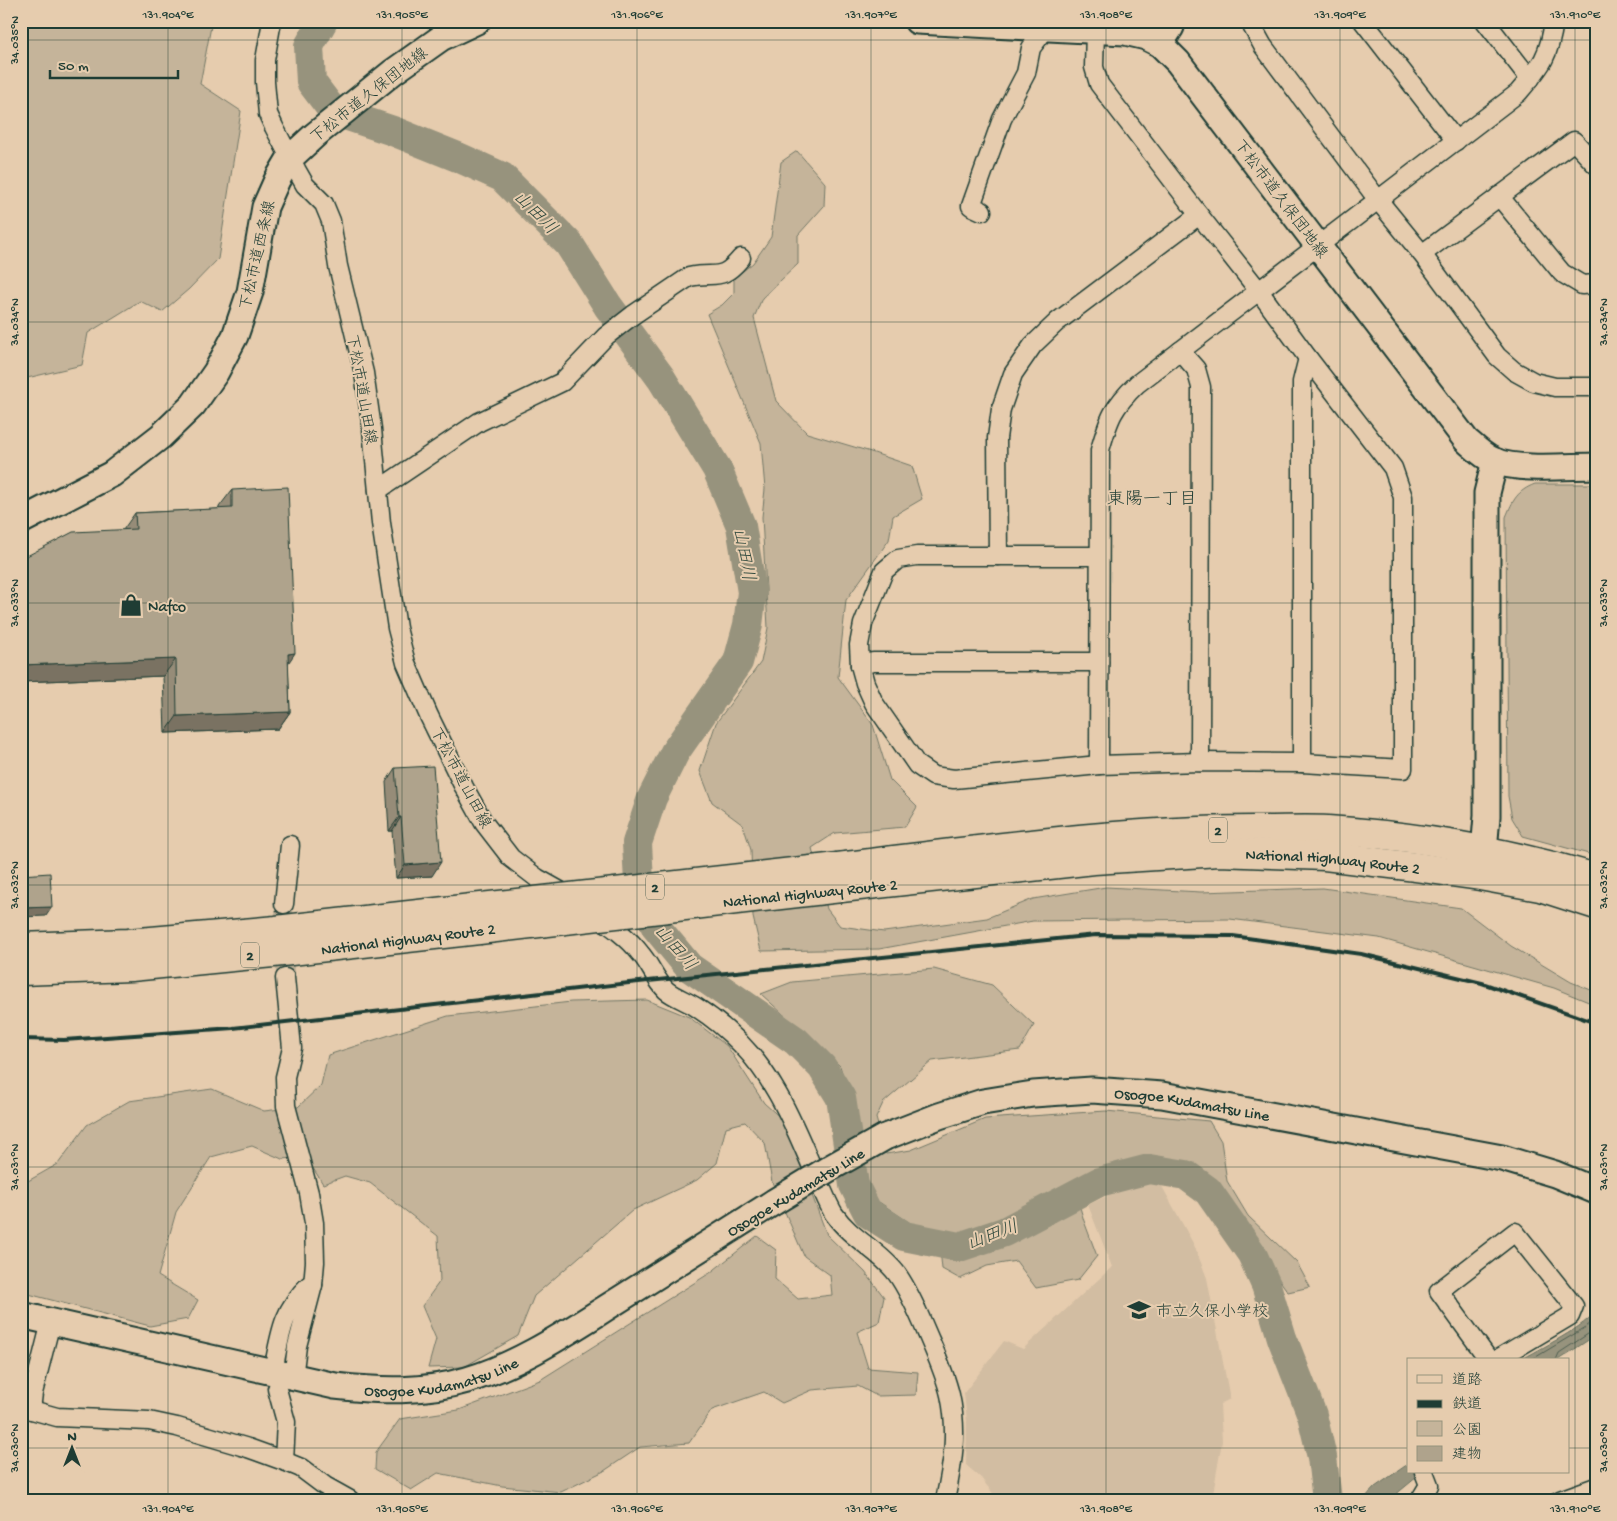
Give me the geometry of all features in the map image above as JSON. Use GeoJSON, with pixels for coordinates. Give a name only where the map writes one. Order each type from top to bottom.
{"type":"FeatureCollection","features":[{"type":"Feature","properties":{"kind":"highway","name":"National Highway Route 2"},"geometry":{"type":"LineString","coordinates":[[21,971],[132,966],[273,953],[475,919],[840,877],[1219,852],[1482,864],[1545,862],[1596,878]]}},
{"type":"Feature","properties":{"kind":"highway","name":"National Highway Route 2"},"geometry":{"type":"LineString","coordinates":[[1482,864],[1540,887],[1596,905]]}},
{"type":"Feature","properties":{"kind":"highway","name":"National Highway Route 2"},"geometry":{"type":"LineString","coordinates":[[21,947],[128,944],[276,930],[475,919]]}},
{"type":"Feature","properties":{"kind":"street","name":"下松市道山田線"},"geometry":{"type":"LineString","coordinates":[[272,21],[265,60],[268,114],[290,158],[306,185],[324,204],[331,221],[338,266],[364,373],[397,628],[406,664],[429,716],[484,823],[511,858],[537,878],[565,892],[617,930],[640,952],[667,991],[695,1006],[723,1026],[748,1049],[776,1090],[795,1126],[811,1166],[834,1214],[851,1235],[882,1258],[897,1274],[914,1304],[938,1359],[950,1394],[954,1422],[952,1472],[945,1500]]}},
{"type":"Feature","properties":{"kind":"street","name":"下松市道久保団地線"},"geometry":{"type":"LineString","coordinates":[[290,158],[315,134],[393,72],[441,38],[477,21]]}},
{"type":"Feature","properties":{"kind":"street","name":"下松市道久保団地線"},"geometry":{"type":"LineString","coordinates":[[917,21],[1047,25],[1095,31],[1124,32],[1146,37],[1160,44],[1178,62],[1466,440],[1482,454],[1495,461],[1522,466],[1596,466]]}},
{"type":"Feature","properties":{"kind":"street"},"geometry":{"type":"LineString","coordinates":[[1160,44],[1172,28],[1172,21]]}},
{"type":"Feature","properties":{"kind":"street"},"geometry":{"type":"LineString","coordinates":[[1251,21],[1263,46],[1378,200],[1422,254],[1497,356],[1514,371],[1534,382],[1555,387],[1596,387]]}},
{"type":"Feature","properties":{"kind":"street"},"geometry":{"type":"LineString","coordinates":[[1362,21],[1456,141]]}},
{"type":"Feature","properties":{"kind":"street"},"geometry":{"type":"LineString","coordinates":[[1485,21],[1530,79]]}},
{"type":"Feature","properties":{"kind":"street"},"geometry":{"type":"LineString","coordinates":[[1099,765],[1100,450],[1108,420],[1127,394],[1180,350],[1518,93],[1542,64],[1551,43],[1554,21]]}},
{"type":"Feature","properties":{"kind":"street"},"geometry":{"type":"LineString","coordinates":[[982,211],[971,206],[1002,119],[1026,73],[1032,48],[1047,25]]}},
{"type":"Feature","properties":{"kind":"street"},"geometry":{"type":"LineString","coordinates":[[1095,31],[1094,67],[1099,84],[1259,290],[1308,358],[1393,468],[1403,497],[1403,768],[1302,763],[1200,762],[1099,765],[954,779],[933,776],[917,765],[874,703],[865,683],[860,665],[859,645],[863,624],[884,571],[898,559],[916,556],[1099,556]]}},
{"type":"Feature","properties":{"kind":"street"},"geometry":{"type":"LineString","coordinates":[[1422,254],[1574,141],[1596,165]]}},
{"type":"Feature","properties":{"kind":"street","name":"下松市道西条線"},"geometry":{"type":"LineString","coordinates":[[21,521],[112,474],[162,436],[193,405],[216,372],[235,336],[250,292],[265,207],[277,180],[290,158]]}},
{"type":"Feature","properties":{"kind":"street"},"geometry":{"type":"LineString","coordinates":[[1499,196],[1562,273],[1582,285],[1596,284]]}},
{"type":"Feature","properties":{"kind":"street"},"geometry":{"type":"LineString","coordinates":[[998,556],[998,438],[1001,409],[1013,374],[1033,345],[1058,322],[1199,214]]}},
{"type":"Feature","properties":{"kind":"street"},"geometry":{"type":"LineString","coordinates":[[378,490],[479,422],[562,382],[615,329],[633,314],[689,277],[720,275],[731,270],[741,258]]}},
{"type":"Feature","properties":{"kind":"street"},"geometry":{"type":"LineString","coordinates":[[1180,350],[1196,369],[1200,388],[1200,762]]}},
{"type":"Feature","properties":{"kind":"street"},"geometry":{"type":"LineString","coordinates":[[1302,763],[1302,382],[1308,358]]}},
{"type":"Feature","properties":{"kind":"street"},"geometry":{"type":"LineString","coordinates":[[1482,864],[1487,816],[1487,493],[1495,461]]}},
{"type":"Feature","properties":{"kind":"street"},"geometry":{"type":"LineString","coordinates":[[860,665],[873,662],[1099,662]]}},
{"type":"Feature","properties":{"kind":"street"},"geometry":{"type":"LineString","coordinates":[[284,904],[290,845]]}},
{"type":"Feature","properties":{"kind":"street"},"geometry":{"type":"LineString","coordinates":[[282,1376],[297,1346],[313,1285],[315,1262],[314,1223],[310,1193],[286,1106],[285,1077],[292,1048],[285,978]]}},
{"type":"Feature","properties":{"kind":"street","name":"Osogoe Kudamatsu Line"},"geometry":{"type":"LineString","coordinates":[[21,1315],[282,1376],[335,1386],[376,1391],[416,1390],[466,1380],[514,1363],[571,1330],[774,1202],[885,1137],[939,1116],[983,1102],[1033,1094],[1092,1090],[1162,1095],[1502,1158],[1555,1174],[1596,1191]]}},
{"type":"Feature","properties":{"kind":"street"},"geometry":{"type":"LineString","coordinates":[[1488,1358],[1440,1291],[1515,1232],[1574,1306],[1570,1316],[1499,1358]]}},
{"type":"Feature","properties":{"kind":"street"},"geometry":{"type":"LineString","coordinates":[[284,1460],[286,1422],[281,1331],[287,1312],[301,1293],[309,1285],[313,1285]]}},
{"type":"Feature","properties":{"kind":"street"},"geometry":{"type":"LineString","coordinates":[[51,1322],[26,1409],[57,1417],[149,1420],[239,1445],[284,1460],[350,1500]]}},
{"type":"Feature","properties":{"kind":"street"},"geometry":{"type":"LineString","coordinates":[[1420,1500],[1429,1485],[1426,1475]]}},
{"type":"Feature","properties":{"kind":"street"},"geometry":{"type":"LineString","coordinates":[[1560,1500],[1596,1487]]}},
{"type":"Feature","properties":{"kind":"shaded area","name":"市立久保小学校"},"geometry":{"type":"Polygon","coordinates":[[[1158,1179],[1194,1245],[1207,1278],[1230,1399],[1220,1404],[1222,1441],[1212,1500],[998,1500],[981,1478],[966,1465],[967,1421],[964,1393],[1004,1341],[1023,1349],[1112,1267],[1088,1205],[1140,1180],[1158,1179]]]}},
{"type":"Feature","properties":{"kind":"green space"},"geometry":{"type":"Polygon","coordinates":[[[21,21],[212,21],[200,84],[241,111],[218,259],[189,289],[162,312],[140,301],[88,333],[82,365],[23,379],[21,375],[21,21]]]}},
{"type":"Feature","properties":{"kind":"green space"},"geometry":{"type":"Polygon","coordinates":[[[797,151],[825,183],[824,206],[798,235],[798,264],[762,298],[754,318],[776,401],[807,433],[912,466],[922,499],[893,516],[889,540],[846,600],[838,677],[873,725],[890,780],[917,807],[905,827],[835,833],[812,848],[827,909],[840,926],[884,932],[987,918],[1033,899],[1106,887],[1201,892],[1323,888],[1461,908],[1511,946],[1571,982],[1596,992],[1596,1005],[1554,988],[1379,938],[1230,919],[1033,921],[879,949],[761,951],[753,917],[751,850],[743,825],[712,802],[700,771],[716,723],[761,662],[768,628],[762,517],[765,489],[761,443],[707,314],[722,305],[734,293],[734,278],[753,263],[771,237],[781,162],[797,151]]]}},
{"type":"Feature","properties":{"kind":"green space"},"geometry":{"type":"Polygon","coordinates":[[[1535,484],[1596,484],[1596,856],[1523,836],[1512,818],[1508,796],[1506,517],[1516,497],[1535,484]]]}},
{"type":"Feature","properties":{"kind":"green space"},"geometry":{"type":"Polygon","coordinates":[[[934,969],[992,985],[1034,1025],[1020,1050],[932,1061],[883,1103],[876,1118],[886,1154],[911,1150],[985,1119],[1106,1111],[1209,1121],[1221,1141],[1227,1181],[1248,1216],[1297,1263],[1310,1287],[1288,1292],[1215,1189],[1183,1169],[1138,1167],[1074,1187],[1097,1256],[1078,1280],[1036,1288],[1016,1261],[987,1266],[960,1279],[942,1269],[941,1259],[930,1236],[873,1198],[860,1170],[852,1104],[840,1066],[761,994],[792,982],[934,969]]]}},
{"type":"Feature","properties":{"kind":"green space"},"geometry":{"type":"Polygon","coordinates":[[[647,1000],[689,1017],[727,1046],[764,1103],[784,1121],[827,1235],[865,1272],[884,1297],[879,1322],[857,1332],[868,1368],[918,1372],[916,1395],[877,1396],[858,1386],[812,1390],[782,1403],[764,1392],[712,1410],[689,1443],[640,1447],[604,1471],[561,1492],[502,1486],[438,1473],[411,1490],[375,1469],[376,1452],[400,1419],[459,1410],[540,1380],[710,1273],[757,1236],[776,1250],[775,1279],[798,1299],[832,1295],[830,1275],[804,1256],[772,1182],[765,1143],[745,1122],[726,1127],[717,1163],[697,1180],[633,1210],[534,1296],[518,1336],[464,1367],[428,1368],[436,1339],[422,1306],[440,1281],[438,1236],[370,1183],[345,1176],[323,1184],[306,1157],[282,1159],[252,1146],[211,1157],[176,1212],[158,1276],[198,1300],[188,1319],[150,1326],[21,1292],[21,1185],[58,1164],[87,1125],[129,1101],[212,1089],[264,1111],[298,1107],[321,1085],[328,1055],[448,1016],[571,1002],[647,1000]]]}},
{"type":"Feature","properties":{"kind":"water"},"geometry":{"type":"Polygon","coordinates":[[[1596,1310],[1596,1335],[1561,1358],[1525,1358],[1562,1337],[1584,1323],[1596,1310]]]}},
{"type":"Feature","properties":{"kind":"water"},"geometry":{"type":"Polygon","coordinates":[[[1407,1465],[1407,1474],[1421,1474],[1389,1500],[1363,1500],[1375,1487],[1407,1465]]]}},
{"type":"Feature","properties":{"kind":"building"},"geometry":{"type":"Polygon","coordinates":[[[288,487],[295,653],[288,654],[290,712],[177,716],[176,659],[21,665],[21,559],[73,532],[136,529],[135,513],[232,508],[232,490],[288,487]]]}},
{"type":"Feature","properties":{"kind":"building"},"geometry":{"type":"Polygon","coordinates":[[[433,766],[441,862],[405,865],[395,768],[433,766]]]}},
{"type":"Feature","properties":{"kind":"building"},"geometry":{"type":"Polygon","coordinates":[[[50,873],[52,907],[21,908],[21,875],[50,873]]]}},
{"type":"Feature","properties":{"kind":"waterway","name":"山田川"},"geometry":{"type":"LineString","coordinates":[[323,21],[309,46],[311,82],[333,111],[393,131],[502,177],[569,244],[608,306],[661,378],[717,469],[741,526],[752,592],[748,625],[738,662],[675,752],[652,798],[637,843],[639,883],[656,927],[689,967],[796,1041],[822,1067],[841,1098],[854,1185],[868,1213],[904,1236],[959,1247],[1004,1232],[1099,1182],[1149,1169],[1186,1175],[1208,1191],[1252,1254],[1266,1285],[1282,1338],[1312,1415],[1322,1457],[1327,1500]]}},
{"type":"Feature","properties":{"kind":"tunnel"},"geometry":{"type":"LineString","coordinates":[[284,904],[285,978]]}},
{"type":"Feature","properties":{"kind":"railway"},"geometry":{"type":"LineString","coordinates":[[21,1039],[64,1040],[233,1028],[629,983],[1096,935],[1233,936],[1361,954],[1482,983],[1596,1023]]}},
{"type":"Feature","properties":{"kind":"place","name":"Nafco"},"geometry":{"type":"Point","coordinates":[131,605]}},
{"type":"Feature","properties":{"kind":"place","name":"市立久保小学校"},"geometry":{"type":"Point","coordinates":[1139,1310]}},
{"type":"Feature","properties":{"kind":"district","name":"東陽一丁目"},"geometry":{"type":"Point","coordinates":[1152,498]}}]}
